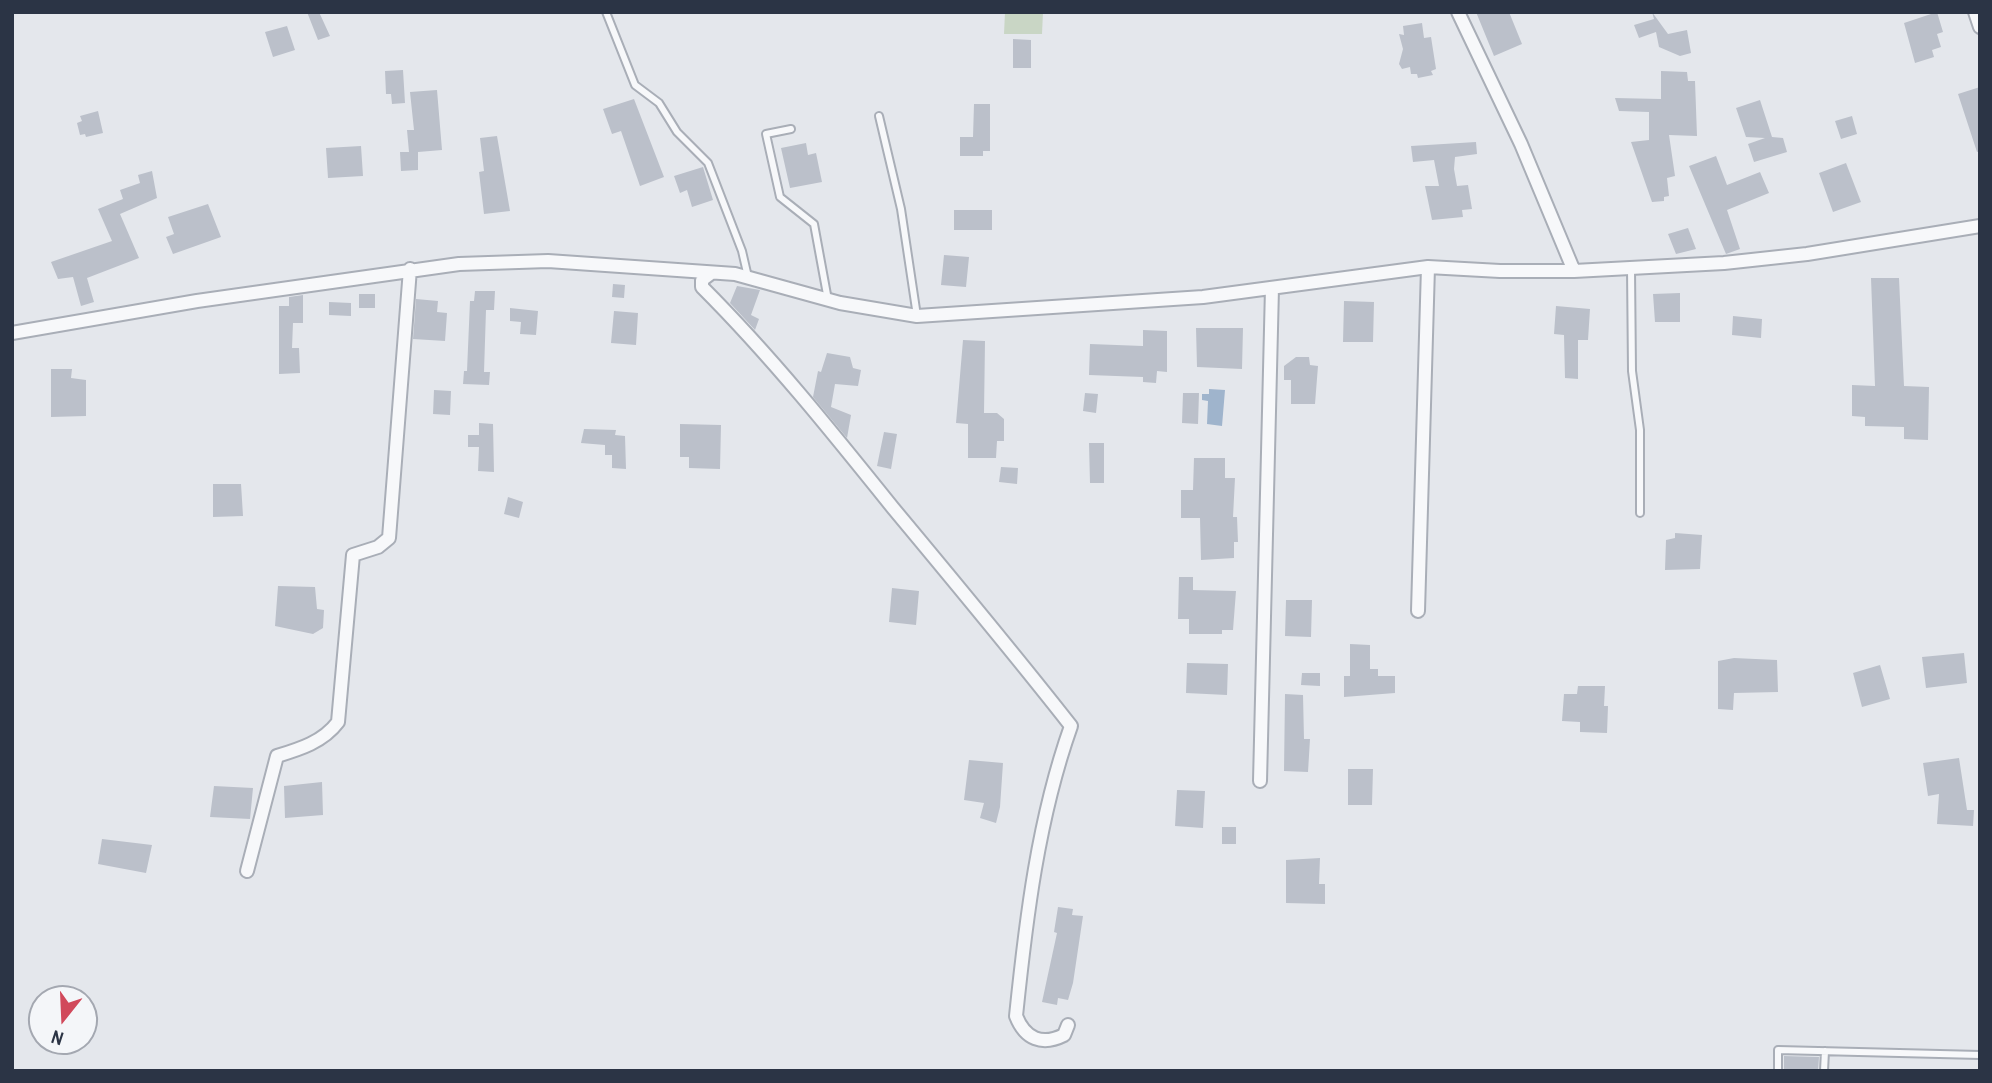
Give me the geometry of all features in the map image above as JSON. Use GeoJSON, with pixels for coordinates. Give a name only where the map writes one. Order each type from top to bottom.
{"type":"FeatureCollection","features":[{"type":"Feature","properties":{"kind":"street"},"geometry":{"type":"LineString","coordinates":[[1458,12],[1521,144],[1574,271]]}},
{"type":"Feature","properties":{"kind":"street"},"geometry":{"type":"LineString","coordinates":[[1975,12],[1980,27]]}},
{"type":"Feature","properties":{"kind":"street"},"geometry":{"type":"LineString","coordinates":[[12,333],[197,301],[459,264],[548,261],[748,277],[828,300],[918,316],[1203,298],[1428,267],[1500,271],[1631,269],[1807,254],[1980,226]]}},
{"type":"Feature","properties":{"kind":"street"},"geometry":{"type":"LineString","coordinates":[[1418,611],[1428,267]]}},
{"type":"Feature","properties":{"kind":"street"},"geometry":{"type":"LineString","coordinates":[[247,871],[277,756],[306,747],[331,732],[338,722],[353,555],[378,547],[389,538],[410,270]]}},
{"type":"Feature","properties":{"kind":"street"},"geometry":{"type":"LineString","coordinates":[[710,274],[702,280],[702,287],[735,320],[984,614],[1071,726],[1061,755],[1035,872],[1016,1016],[1022,1031],[1035,1039],[1051,1042],[1064,1035],[1068,1025]]}},
{"type":"Feature","properties":{"kind":"street"},"geometry":{"type":"LineString","coordinates":[[1260,781],[1272,288]]}},
{"type":"Feature","properties":{"kind":"lane"},"geometry":{"type":"LineString","coordinates":[[606,12],[635,85],[659,103],[677,132],[708,163],[742,251],[748,277]]}},
{"type":"Feature","properties":{"kind":"lane"},"geometry":{"type":"LineString","coordinates":[[879,116],[901,209],[918,316]]}},
{"type":"Feature","properties":{"kind":"lane"},"geometry":{"type":"LineString","coordinates":[[791,129],[766,134],[780,197],[814,224],[828,300]]}},
{"type":"Feature","properties":{"kind":"lane"},"geometry":{"type":"LineString","coordinates":[[1631,269],[1632,371],[1640,430],[1640,513]]}},
{"type":"Feature","properties":{"kind":"lane"},"geometry":{"type":"LineString","coordinates":[[1778,1071],[1778,1050],[1980,1055]]}},
{"type":"Feature","properties":{"kind":"lane"},"geometry":{"type":"LineString","coordinates":[[1824,1071],[1825,1051]]}},
{"type":"Feature","properties":{"kind":"green space"},"geometry":{"type":"Polygon","coordinates":[[[1005,12],[1043,12],[1042,34],[1004,34],[1005,12]]]}},
{"type":"Feature","properties":{"kind":"water"},"geometry":{"type":"Polygon","coordinates":[[[1209,389],[1225,390],[1222,426],[1207,424],[1208,401],[1202,400],[1202,394],[1209,394],[1209,389]]]}},
{"type":"Feature","properties":{"kind":"building"},"geometry":{"type":"Polygon","coordinates":[[[307,12],[319,12],[330,36],[318,40],[307,12]]]}},
{"type":"Feature","properties":{"kind":"building"},"geometry":{"type":"Polygon","coordinates":[[[1476,12],[1509,12],[1522,44],[1494,56],[1476,12]]]}},
{"type":"Feature","properties":{"kind":"building"},"geometry":{"type":"Polygon","coordinates":[[[1652,12],[1668,34],[1687,30],[1691,53],[1680,56],[1659,47],[1656,32],[1639,38],[1634,25],[1654,19],[1652,12]]]}},
{"type":"Feature","properties":{"kind":"building"},"geometry":{"type":"Polygon","coordinates":[[[1937,12],[1943,32],[1937,34],[1941,47],[1932,50],[1934,57],[1915,63],[1904,23],[1937,12]]]}},
{"type":"Feature","properties":{"kind":"building"},"geometry":{"type":"Polygon","coordinates":[[[1422,23],[1424,38],[1431,37],[1436,69],[1431,71],[1433,75],[1418,78],[1417,74],[1411,74],[1410,67],[1402,69],[1399,64],[1403,49],[1399,34],[1404,35],[1403,26],[1422,23]]]}},
{"type":"Feature","properties":{"kind":"building"},"geometry":{"type":"Polygon","coordinates":[[[287,26],[295,50],[273,57],[265,32],[287,26]]]}},
{"type":"Feature","properties":{"kind":"building"},"geometry":{"type":"Polygon","coordinates":[[[1013,39],[1031,40],[1031,68],[1013,68],[1013,39]]]}},
{"type":"Feature","properties":{"kind":"building"},"geometry":{"type":"Polygon","coordinates":[[[403,70],[405,103],[392,104],[391,94],[386,94],[385,71],[403,70]]]}},
{"type":"Feature","properties":{"kind":"building"},"geometry":{"type":"Polygon","coordinates":[[[1661,71],[1687,72],[1688,81],[1695,81],[1697,136],[1669,135],[1675,176],[1667,178],[1669,196],[1664,197],[1664,201],[1652,202],[1631,142],[1649,140],[1649,112],[1619,111],[1615,98],[1661,99],[1661,71]]]}},
{"type":"Feature","properties":{"kind":"building"},"geometry":{"type":"Polygon","coordinates":[[[1980,87],[1980,151],[1977,152],[1958,94],[1980,87]]]}},
{"type":"Feature","properties":{"kind":"building"},"geometry":{"type":"Polygon","coordinates":[[[437,90],[442,150],[418,152],[418,170],[401,171],[400,152],[409,152],[407,130],[414,130],[410,92],[437,90]]]}},
{"type":"Feature","properties":{"kind":"building"},"geometry":{"type":"Polygon","coordinates":[[[634,99],[664,177],[640,186],[621,131],[612,134],[603,109],[634,99]]]}},
{"type":"Feature","properties":{"kind":"building"},"geometry":{"type":"Polygon","coordinates":[[[1760,100],[1772,137],[1783,138],[1787,152],[1754,162],[1748,144],[1765,138],[1746,137],[1736,108],[1760,100]]]}},
{"type":"Feature","properties":{"kind":"building"},"geometry":{"type":"Polygon","coordinates":[[[974,104],[990,104],[990,151],[983,151],[983,156],[960,156],[960,137],[973,137],[974,104]]]}},
{"type":"Feature","properties":{"kind":"building"},"geometry":{"type":"Polygon","coordinates":[[[98,111],[103,133],[86,137],[85,134],[80,135],[77,123],[82,121],[80,116],[98,111]]]}},
{"type":"Feature","properties":{"kind":"building"},"geometry":{"type":"Polygon","coordinates":[[[1852,116],[1857,134],[1841,139],[1835,121],[1852,116]]]}},
{"type":"Feature","properties":{"kind":"building"},"geometry":{"type":"Polygon","coordinates":[[[497,136],[510,211],[484,214],[479,172],[484,171],[480,138],[497,136]]]}},
{"type":"Feature","properties":{"kind":"building"},"geometry":{"type":"Polygon","coordinates":[[[1476,142],[1477,154],[1455,157],[1454,169],[1457,186],[1468,185],[1472,209],[1462,210],[1463,217],[1432,220],[1425,186],[1439,186],[1434,160],[1413,162],[1411,146],[1476,142]]]}},
{"type":"Feature","properties":{"kind":"building"},"geometry":{"type":"Polygon","coordinates":[[[806,143],[808,155],[816,153],[822,182],[790,188],[781,148],[806,143]]]}},
{"type":"Feature","properties":{"kind":"building"},"geometry":{"type":"Polygon","coordinates":[[[361,146],[363,176],[328,178],[326,148],[361,146]]]}},
{"type":"Feature","properties":{"kind":"building"},"geometry":{"type":"Polygon","coordinates":[[[1716,156],[1727,185],[1760,172],[1769,193],[1727,210],[1740,249],[1726,254],[1689,166],[1716,156]]]}},
{"type":"Feature","properties":{"kind":"building"},"geometry":{"type":"Polygon","coordinates":[[[1846,163],[1861,202],[1833,212],[1819,173],[1846,163]]]}},
{"type":"Feature","properties":{"kind":"building"},"geometry":{"type":"Polygon","coordinates":[[[703,167],[713,200],[692,207],[687,190],[680,193],[674,176],[703,167]]]}},
{"type":"Feature","properties":{"kind":"building"},"geometry":{"type":"Polygon","coordinates":[[[152,171],[157,198],[120,214],[139,258],[87,278],[94,302],[81,306],[73,277],[58,279],[51,262],[112,241],[98,209],[123,199],[120,190],[140,183],[138,175],[152,171]]]}},
{"type":"Feature","properties":{"kind":"building"},"geometry":{"type":"Polygon","coordinates":[[[208,204],[221,237],[173,254],[166,237],[174,234],[168,217],[208,204]]]}},
{"type":"Feature","properties":{"kind":"building"},"geometry":{"type":"Polygon","coordinates":[[[954,210],[992,210],[992,230],[954,230],[954,210]]]}},
{"type":"Feature","properties":{"kind":"building"},"geometry":{"type":"Polygon","coordinates":[[[1688,228],[1696,249],[1676,254],[1668,234],[1688,228]]]}},
{"type":"Feature","properties":{"kind":"building"},"geometry":{"type":"Polygon","coordinates":[[[944,255],[969,257],[966,287],[941,285],[944,255]]]}},
{"type":"Feature","properties":{"kind":"building"},"geometry":{"type":"Polygon","coordinates":[[[1871,278],[1899,278],[1904,386],[1929,387],[1928,440],[1904,439],[1904,427],[1865,426],[1865,417],[1852,416],[1852,385],[1875,386],[1871,278]]]}},
{"type":"Feature","properties":{"kind":"building"},"geometry":{"type":"Polygon","coordinates":[[[613,284],[625,285],[624,298],[612,297],[613,284]]]}},
{"type":"Feature","properties":{"kind":"building"},"geometry":{"type":"Polygon","coordinates":[[[737,286],[760,290],[751,315],[759,319],[755,330],[730,303],[737,286]]]}},
{"type":"Feature","properties":{"kind":"building"},"geometry":{"type":"Polygon","coordinates":[[[475,291],[495,291],[494,310],[486,310],[484,372],[490,372],[489,385],[463,384],[464,371],[467,371],[470,301],[474,301],[475,291]]]}},
{"type":"Feature","properties":{"kind":"building"},"geometry":{"type":"Polygon","coordinates":[[[1680,293],[1680,322],[1655,322],[1653,294],[1680,293]]]}},
{"type":"Feature","properties":{"kind":"building"},"geometry":{"type":"Polygon","coordinates":[[[359,294],[375,294],[375,308],[359,308],[359,294]]]}},
{"type":"Feature","properties":{"kind":"building"},"geometry":{"type":"Polygon","coordinates":[[[303,295],[303,323],[293,323],[292,348],[299,348],[300,373],[279,374],[279,306],[289,306],[289,297],[303,295]]]}},
{"type":"Feature","properties":{"kind":"building"},"geometry":{"type":"Polygon","coordinates":[[[416,299],[438,301],[437,312],[447,313],[445,341],[413,339],[416,299]]]}},
{"type":"Feature","properties":{"kind":"building"},"geometry":{"type":"Polygon","coordinates":[[[1344,301],[1374,302],[1373,342],[1343,342],[1344,301]]]}},
{"type":"Feature","properties":{"kind":"building"},"geometry":{"type":"Polygon","coordinates":[[[329,302],[351,303],[351,316],[329,315],[329,302]]]}},
{"type":"Feature","properties":{"kind":"building"},"geometry":{"type":"Polygon","coordinates":[[[1556,306],[1590,309],[1588,340],[1578,340],[1578,379],[1565,378],[1564,335],[1554,334],[1556,306]]]}},
{"type":"Feature","properties":{"kind":"building"},"geometry":{"type":"Polygon","coordinates":[[[510,308],[538,311],[536,335],[520,334],[521,322],[510,321],[510,308]]]}},
{"type":"Feature","properties":{"kind":"building"},"geometry":{"type":"Polygon","coordinates":[[[614,311],[638,313],[636,345],[611,343],[614,311]]]}},
{"type":"Feature","properties":{"kind":"building"},"geometry":{"type":"Polygon","coordinates":[[[1733,316],[1762,319],[1761,338],[1732,335],[1733,316]]]}},
{"type":"Feature","properties":{"kind":"building"},"geometry":{"type":"Polygon","coordinates":[[[1196,328],[1243,328],[1242,369],[1197,367],[1196,328]]]}},
{"type":"Feature","properties":{"kind":"building"},"geometry":{"type":"Polygon","coordinates":[[[1143,330],[1167,331],[1167,372],[1157,371],[1156,383],[1143,382],[1143,377],[1089,375],[1090,344],[1143,346],[1143,330]]]}},
{"type":"Feature","properties":{"kind":"building"},"geometry":{"type":"Polygon","coordinates":[[[963,340],[985,341],[984,413],[997,413],[1004,419],[1004,441],[997,441],[996,458],[968,458],[968,424],[956,423],[963,340]]]}},
{"type":"Feature","properties":{"kind":"building"},"geometry":{"type":"Polygon","coordinates":[[[827,353],[850,357],[853,368],[861,370],[858,386],[835,384],[831,407],[851,415],[847,438],[813,397],[818,371],[821,372],[827,353]]]}},
{"type":"Feature","properties":{"kind":"building"},"geometry":{"type":"Polygon","coordinates":[[[1296,357],[1309,357],[1310,365],[1318,366],[1315,404],[1291,404],[1291,380],[1284,380],[1284,366],[1296,357]]]}},
{"type":"Feature","properties":{"kind":"building"},"geometry":{"type":"Polygon","coordinates":[[[51,369],[72,369],[71,378],[86,380],[86,416],[51,417],[51,369]]]}},
{"type":"Feature","properties":{"kind":"building"},"geometry":{"type":"Polygon","coordinates":[[[434,390],[451,391],[450,415],[433,414],[434,390]]]}},
{"type":"Feature","properties":{"kind":"building"},"geometry":{"type":"Polygon","coordinates":[[[1085,393],[1098,394],[1096,413],[1083,411],[1085,393]]]}},
{"type":"Feature","properties":{"kind":"building"},"geometry":{"type":"Polygon","coordinates":[[[1183,393],[1199,393],[1198,424],[1182,423],[1183,393]]]}},
{"type":"Feature","properties":{"kind":"building"},"geometry":{"type":"Polygon","coordinates":[[[479,423],[493,424],[494,472],[478,471],[479,447],[468,447],[468,435],[479,435],[479,423]]]}},
{"type":"Feature","properties":{"kind":"building"},"geometry":{"type":"Polygon","coordinates":[[[680,424],[721,425],[720,469],[689,468],[689,457],[680,457],[680,424]]]}},
{"type":"Feature","properties":{"kind":"building"},"geometry":{"type":"Polygon","coordinates":[[[584,429],[616,430],[615,435],[625,436],[626,469],[612,468],[612,455],[605,455],[605,445],[581,443],[584,429]]]}},
{"type":"Feature","properties":{"kind":"building"},"geometry":{"type":"Polygon","coordinates":[[[884,432],[897,434],[891,469],[877,466],[884,432]]]}},
{"type":"Feature","properties":{"kind":"building"},"geometry":{"type":"Polygon","coordinates":[[[1089,443],[1104,443],[1104,483],[1090,483],[1089,443]]]}},
{"type":"Feature","properties":{"kind":"building"},"geometry":{"type":"Polygon","coordinates":[[[1194,458],[1225,458],[1225,478],[1235,478],[1233,517],[1237,517],[1238,542],[1234,542],[1234,558],[1201,560],[1200,518],[1181,518],[1181,490],[1193,490],[1194,458]]]}},
{"type":"Feature","properties":{"kind":"building"},"geometry":{"type":"Polygon","coordinates":[[[1001,467],[1018,468],[1017,484],[999,482],[1001,467]]]}},
{"type":"Feature","properties":{"kind":"building"},"geometry":{"type":"Polygon","coordinates":[[[213,484],[241,484],[243,516],[213,517],[213,484]]]}},
{"type":"Feature","properties":{"kind":"building"},"geometry":{"type":"Polygon","coordinates":[[[508,497],[523,502],[519,518],[504,514],[508,497]]]}},
{"type":"Feature","properties":{"kind":"building"},"geometry":{"type":"Polygon","coordinates":[[[1675,533],[1702,535],[1700,569],[1665,570],[1666,540],[1675,538],[1675,533]]]}},
{"type":"Feature","properties":{"kind":"building"},"geometry":{"type":"Polygon","coordinates":[[[1179,577],[1193,577],[1193,590],[1236,591],[1233,630],[1222,630],[1222,634],[1189,634],[1189,619],[1178,619],[1179,577]]]}},
{"type":"Feature","properties":{"kind":"building"},"geometry":{"type":"Polygon","coordinates":[[[278,586],[315,587],[317,609],[324,610],[323,628],[313,634],[275,626],[278,586]]]}},
{"type":"Feature","properties":{"kind":"building"},"geometry":{"type":"Polygon","coordinates":[[[892,588],[919,591],[916,625],[889,622],[892,588]]]}},
{"type":"Feature","properties":{"kind":"building"},"geometry":{"type":"Polygon","coordinates":[[[1286,600],[1312,600],[1311,637],[1285,636],[1286,600]]]}},
{"type":"Feature","properties":{"kind":"building"},"geometry":{"type":"Polygon","coordinates":[[[1350,644],[1370,645],[1370,669],[1378,669],[1378,676],[1395,676],[1395,693],[1344,697],[1344,676],[1350,676],[1350,644]]]}},
{"type":"Feature","properties":{"kind":"building"},"geometry":{"type":"Polygon","coordinates":[[[1964,653],[1967,683],[1926,688],[1922,657],[1964,653]]]}},
{"type":"Feature","properties":{"kind":"building"},"geometry":{"type":"Polygon","coordinates":[[[1734,658],[1777,660],[1778,692],[1734,693],[1733,710],[1718,709],[1718,661],[1734,658]]]}},
{"type":"Feature","properties":{"kind":"building"},"geometry":{"type":"Polygon","coordinates":[[[1187,663],[1228,664],[1227,695],[1186,693],[1187,663]]]}},
{"type":"Feature","properties":{"kind":"building"},"geometry":{"type":"Polygon","coordinates":[[[1880,665],[1890,699],[1862,707],[1853,673],[1880,665]]]}},
{"type":"Feature","properties":{"kind":"building"},"geometry":{"type":"Polygon","coordinates":[[[1302,673],[1320,673],[1320,686],[1301,685],[1302,673]]]}},
{"type":"Feature","properties":{"kind":"building"},"geometry":{"type":"Polygon","coordinates":[[[1578,686],[1605,686],[1604,706],[1608,706],[1607,733],[1580,732],[1580,722],[1562,721],[1564,694],[1577,694],[1578,686]]]}},
{"type":"Feature","properties":{"kind":"building"},"geometry":{"type":"Polygon","coordinates":[[[1285,694],[1303,695],[1304,739],[1310,739],[1308,772],[1284,771],[1285,694]]]}},
{"type":"Feature","properties":{"kind":"building"},"geometry":{"type":"Polygon","coordinates":[[[1959,758],[1967,810],[1974,810],[1973,826],[1937,824],[1939,794],[1928,796],[1923,763],[1959,758]]]}},
{"type":"Feature","properties":{"kind":"building"},"geometry":{"type":"Polygon","coordinates":[[[969,760],[1003,763],[1000,807],[996,823],[980,818],[984,803],[964,800],[969,760]]]}},
{"type":"Feature","properties":{"kind":"building"},"geometry":{"type":"Polygon","coordinates":[[[1348,769],[1373,769],[1372,805],[1348,805],[1348,769]]]}},
{"type":"Feature","properties":{"kind":"building"},"geometry":{"type":"Polygon","coordinates":[[[322,782],[323,815],[285,818],[284,786],[322,782]]]}},
{"type":"Feature","properties":{"kind":"building"},"geometry":{"type":"Polygon","coordinates":[[[214,786],[253,788],[250,819],[210,817],[214,786]]]}},
{"type":"Feature","properties":{"kind":"building"},"geometry":{"type":"Polygon","coordinates":[[[1177,790],[1205,791],[1203,828],[1175,826],[1177,790]]]}},
{"type":"Feature","properties":{"kind":"building"},"geometry":{"type":"Polygon","coordinates":[[[1222,827],[1236,827],[1236,844],[1222,844],[1222,827]]]}},
{"type":"Feature","properties":{"kind":"building"},"geometry":{"type":"Polygon","coordinates":[[[102,839],[152,845],[146,873],[98,864],[102,839]]]}},
{"type":"Feature","properties":{"kind":"building"},"geometry":{"type":"Polygon","coordinates":[[[1320,858],[1319,884],[1325,884],[1325,904],[1286,903],[1286,860],[1320,858]]]}},
{"type":"Feature","properties":{"kind":"building"},"geometry":{"type":"Polygon","coordinates":[[[1058,907],[1073,909],[1072,915],[1083,916],[1073,983],[1068,1000],[1058,998],[1057,1005],[1042,1002],[1057,933],[1054,932],[1058,907]]]}},
{"type":"Feature","properties":{"kind":"building"},"geometry":{"type":"Polygon","coordinates":[[[1784,1056],[1819,1057],[1818,1071],[1784,1071],[1784,1056]]]}}]}
